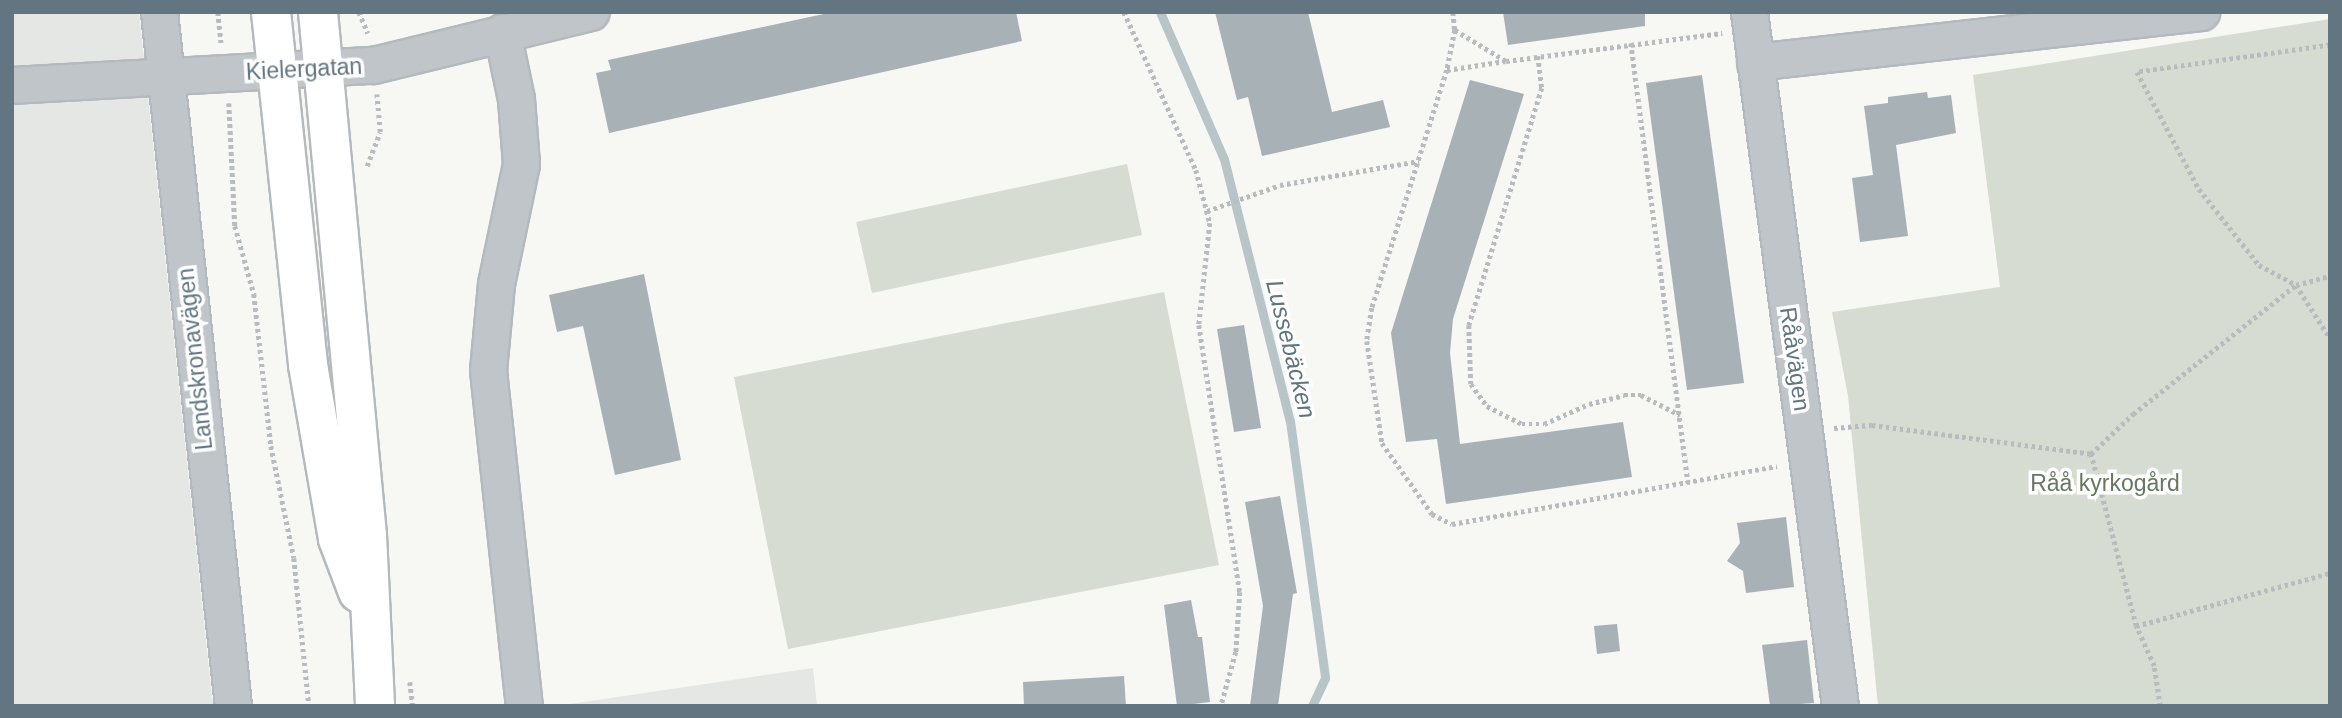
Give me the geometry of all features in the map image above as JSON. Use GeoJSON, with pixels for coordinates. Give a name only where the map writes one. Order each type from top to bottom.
{"type":"FeatureCollection","features":[{"type":"Feature","properties":{"kind":"main road"},"geometry":{"type":"LineString","coordinates":[[271,12],[308,365],[338,539],[368,617]]}},
{"type":"Feature","properties":{"kind":"main road"},"geometry":{"type":"LineString","coordinates":[[318,12],[367,535],[368,617],[375,706]]}},
{"type":"Feature","properties":{"kind":"street","name":"Landskronavägen"},"geometry":{"type":"LineString","coordinates":[[159,12],[233,706]]}},
{"type":"Feature","properties":{"kind":"street","name":"Kielergatan"},"geometry":{"type":"LineString","coordinates":[[12,85],[373,65],[502,32],[552,16],[591,12]]}},
{"type":"Feature","properties":{"kind":"street"},"geometry":{"type":"LineString","coordinates":[[1752,34],[2201,12]]}},
{"type":"Feature","properties":{"kind":"street"},"geometry":{"type":"LineString","coordinates":[[502,32],[516,99],[521,164],[496,284],[488,370],[524,706]]}},
{"type":"Feature","properties":{"kind":"street","name":"Rååvägen"},"geometry":{"type":"LineString","coordinates":[[1752,34],[1840,706]]}},
{"type":"Feature","properties":{"kind":"path"},"geometry":{"type":"LineString","coordinates":[[218,12],[235,226],[254,294],[271,446],[294,558],[309,706]]}},
{"type":"Feature","properties":{"kind":"path"},"geometry":{"type":"LineString","coordinates":[[1124,12],[1196,170],[1207,211],[1210,247],[1199,325],[1240,592],[1237,652],[1221,706]]}},
{"type":"Feature","properties":{"kind":"path"},"geometry":{"type":"LineString","coordinates":[[1453,12],[1455,30],[1447,70],[1372,308],[1367,341],[1382,443],[1432,514],[1452,524],[1688,482],[1872,425],[2091,454]]}},
{"type":"Feature","properties":{"kind":"path"},"geometry":{"type":"LineString","coordinates":[[1455,30],[1506,61]]}},
{"type":"Feature","properties":{"kind":"path"},"geometry":{"type":"LineString","coordinates":[[1447,70],[1632,43],[1752,34]]}},
{"type":"Feature","properties":{"kind":"path"},"geometry":{"type":"LineString","coordinates":[[1632,43],[1688,482]]}},
{"type":"Feature","properties":{"kind":"path"},"geometry":{"type":"LineString","coordinates":[[2330,45],[2137,72],[2199,189],[2259,265],[2296,285],[2330,338]]}},
{"type":"Feature","properties":{"kind":"path"},"geometry":{"type":"LineString","coordinates":[[1538,57],[1542,88],[1469,325],[1471,384],[1487,406],[1522,424],[1544,424],[1589,404],[1624,395],[1641,395],[1680,415]]}},
{"type":"Feature","properties":{"kind":"path"},"geometry":{"type":"LineString","coordinates":[[1207,211],[1280,185],[1419,161]]}},
{"type":"Feature","properties":{"kind":"path"},"geometry":{"type":"LineString","coordinates":[[2091,454],[2133,414],[2296,285],[2330,276]]}},
{"type":"Feature","properties":{"kind":"path"},"geometry":{"type":"LineString","coordinates":[[2091,454],[2136,626],[2154,666],[2160,706]]}},
{"type":"Feature","properties":{"kind":"path"},"geometry":{"type":"LineString","coordinates":[[2136,626],[2330,573]]}},
{"type":"Feature","properties":{"kind":"shaded area"},"geometry":{"type":"Polygon","coordinates":[[[12,12],[139,12],[213,706],[12,706],[12,12]]]}},
{"type":"Feature","properties":{"kind":"shaded area"},"geometry":{"type":"Polygon","coordinates":[[[813,668],[817,706],[557,706],[813,668]]]}},
{"type":"Feature","properties":{"kind":"green space","name":"Råå kyrkogård"},"geometry":{"type":"Polygon","coordinates":[[[2330,19],[2330,706],[1878,706],[1848,396],[1832,312],[2000,287],[1973,75],[2330,19]]]}},
{"type":"Feature","properties":{"kind":"green space"},"geometry":{"type":"Polygon","coordinates":[[[1127,164],[1142,235],[872,293],[856,222],[1127,164]]]}},
{"type":"Feature","properties":{"kind":"green space"},"geometry":{"type":"Polygon","coordinates":[[[1164,292],[1219,565],[788,649],[734,377],[1164,292]]]}},
{"type":"Feature","properties":{"kind":"building"},"geometry":{"type":"Polygon","coordinates":[[[833,12],[1016,12],[1022,41],[609,133],[596,73],[611,70],[608,60],[833,12]]]}},
{"type":"Feature","properties":{"kind":"building"},"geometry":{"type":"Polygon","coordinates":[[[1215,12],[1308,12],[1332,112],[1383,100],[1390,127],[1262,156],[1248,97],[1237,100],[1215,12]]]}},
{"type":"Feature","properties":{"kind":"building"},"geometry":{"type":"Polygon","coordinates":[[[1503,12],[1645,12],[1645,26],[1508,45],[1503,12]]]}},
{"type":"Feature","properties":{"kind":"building"},"geometry":{"type":"Polygon","coordinates":[[[1702,75],[1744,383],[1687,390],[1646,83],[1702,75]]]}},
{"type":"Feature","properties":{"kind":"building"},"geometry":{"type":"Polygon","coordinates":[[[1470,80],[1524,94],[1453,319],[1450,353],[1460,444],[1623,422],[1632,477],[1446,504],[1437,439],[1406,442],[1391,333],[1470,80]]]}},
{"type":"Feature","properties":{"kind":"building"},"geometry":{"type":"Polygon","coordinates":[[[1927,92],[1928,98],[1951,95],[1956,133],[1896,145],[1908,236],[1860,242],[1852,178],[1873,175],[1864,106],[1888,103],[1888,97],[1927,92]]]}},
{"type":"Feature","properties":{"kind":"building"},"geometry":{"type":"Polygon","coordinates":[[[644,274],[681,460],[615,475],[583,326],[557,332],[549,295],[644,274]]]}},
{"type":"Feature","properties":{"kind":"building"},"geometry":{"type":"Polygon","coordinates":[[[1244,325],[1261,428],[1234,432],[1217,329],[1244,325]]]}},
{"type":"Feature","properties":{"kind":"building"},"geometry":{"type":"Polygon","coordinates":[[[1280,496],[1297,593],[1293,594],[1278,706],[1250,706],[1263,606],[1245,502],[1280,496]]]}},
{"type":"Feature","properties":{"kind":"building"},"geometry":{"type":"Polygon","coordinates":[[[1786,517],[1794,587],[1746,593],[1743,571],[1727,561],[1740,543],[1737,523],[1786,517]]]}},
{"type":"Feature","properties":{"kind":"building"},"geometry":{"type":"Polygon","coordinates":[[[1191,600],[1198,637],[1202,637],[1210,702],[1177,706],[1164,605],[1191,600]]]}},
{"type":"Feature","properties":{"kind":"building"},"geometry":{"type":"Polygon","coordinates":[[[1617,624],[1620,651],[1597,654],[1594,626],[1617,624]]]}},
{"type":"Feature","properties":{"kind":"building"},"geometry":{"type":"Polygon","coordinates":[[[1807,640],[1814,703],[1770,706],[1762,645],[1807,640]]]}},
{"type":"Feature","properties":{"kind":"building"},"geometry":{"type":"Polygon","coordinates":[[[1124,676],[1126,706],[1024,706],[1023,682],[1124,676]]]}},
{"type":"Feature","properties":{"kind":"waterway","name":"Lussebäcken"},"geometry":{"type":"LineString","coordinates":[[1160,12],[1224,159],[1290,421],[1325,678],[1312,706]]}}]}
